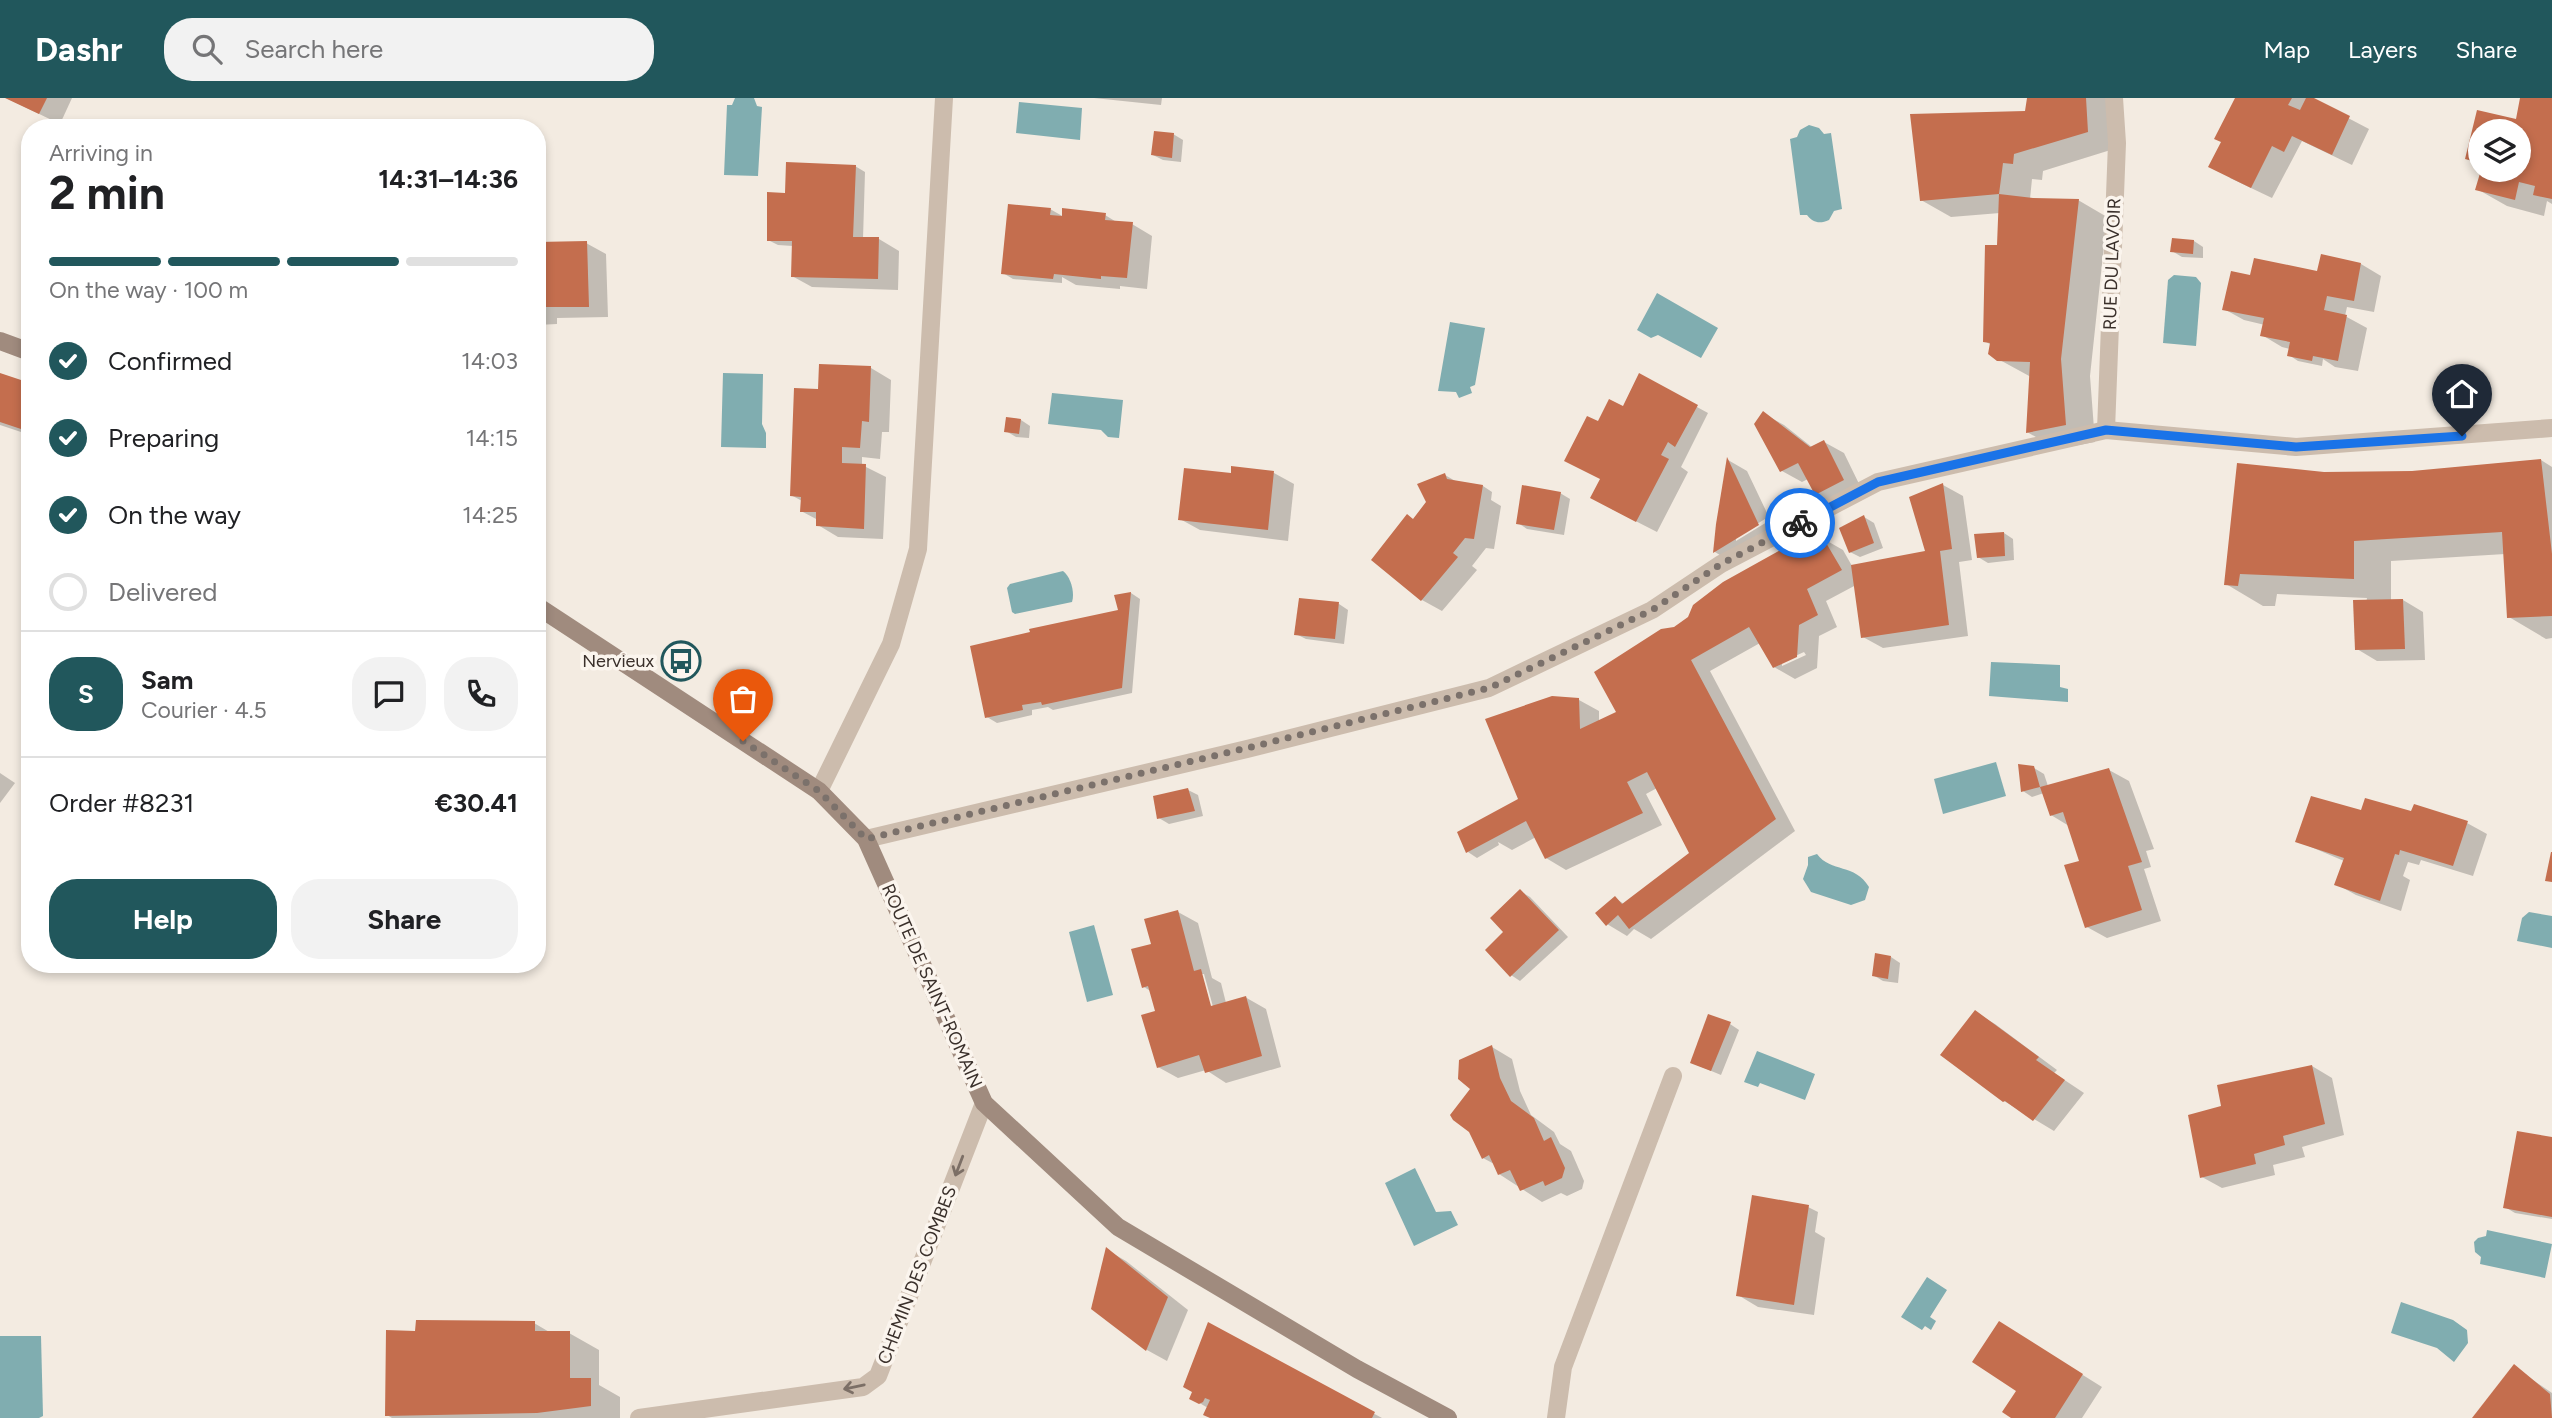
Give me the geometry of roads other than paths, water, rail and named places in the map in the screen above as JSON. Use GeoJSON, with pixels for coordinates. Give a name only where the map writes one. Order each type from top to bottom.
{"type":"FeatureCollection","features":[{"type":"Feature","properties":{"kind":"main road"},"geometry":{"type":"LineString","coordinates":[[0,341],[21,349]]}},
{"type":"Feature","properties":{"kind":"main road","name":"ROUTE DE SAINT-ROMAIN"},"geometry":{"type":"LineString","coordinates":[[546,612],[819,791],[866,839],[984,1103],[1118,1227],[1357,1368],[1448,1418]]}},
{"type":"Feature","properties":{"kind":"street"},"geometry":{"type":"LineString","coordinates":[[819,791],[891,644],[918,549],[944,98]]}},
{"type":"Feature","properties":{"kind":"street","name":"RUE DU LAVOIR"},"geometry":{"type":"LineString","coordinates":[[2106,430],[2116,143],[2114,98]]}},
{"type":"Feature","properties":{"kind":"street"},"geometry":{"type":"LineString","coordinates":[[866,839],[1234,752],[1489,688],[1652,610],[1721,564],[1878,482],[2106,430],[2296,447],[2552,428]]}},
{"type":"Feature","properties":{"kind":"street"},"geometry":{"type":"LineString","coordinates":[[1556,1418],[1563,1367],[1673,1076]]}},
{"type":"Feature","properties":{"kind":"street","name":"CHEMIN DES COMBES"},"geometry":{"type":"LineString","coordinates":[[639,1418],[863,1387],[878,1376],[984,1103]]}},
{"type":"Feature","properties":{"kind":"water"},"geometry":{"type":"Polygon","coordinates":[[[735,98],[754,98],[757,106],[762,107],[758,176],[724,175],[727,105],[732,105],[735,98]]]}},
{"type":"Feature","properties":{"kind":"water"},"geometry":{"type":"Polygon","coordinates":[[[1019,102],[1082,108],[1080,140],[1016,133],[1019,102]]]}},
{"type":"Feature","properties":{"kind":"water"},"geometry":{"type":"Polygon","coordinates":[[[1809,125],[1819,128],[1824,134],[1831,133],[1842,209],[1834,211],[1829,220],[1823,222],[1800,215],[1790,139],[1797,137],[1800,130],[1809,125]]]}},
{"type":"Feature","properties":{"kind":"water"},"geometry":{"type":"Polygon","coordinates":[[[2174,275],[2196,277],[2201,283],[2196,346],[2163,343],[2168,280],[2174,275]]]}},
{"type":"Feature","properties":{"kind":"water"},"geometry":{"type":"Polygon","coordinates":[[[1657,293],[1718,328],[1701,358],[1658,335],[1651,338],[1637,330],[1657,293]]]}},
{"type":"Feature","properties":{"kind":"water"},"geometry":{"type":"Polygon","coordinates":[[[1450,322],[1485,328],[1475,385],[1470,387],[1472,393],[1459,398],[1456,392],[1438,391],[1450,322]]]}},
{"type":"Feature","properties":{"kind":"water"},"geometry":{"type":"Polygon","coordinates":[[[723,373],[763,374],[762,424],[766,433],[766,448],[721,447],[723,373]]]}},
{"type":"Feature","properties":{"kind":"water"},"geometry":{"type":"Polygon","coordinates":[[[1052,393],[1123,400],[1119,438],[1108,437],[1101,430],[1048,424],[1052,393]]]}},
{"type":"Feature","properties":{"kind":"water"},"geometry":{"type":"Polygon","coordinates":[[[1063,571],[1072,585],[1072,602],[1015,614],[1012,612],[1007,588],[1010,584],[1063,571]]]}},
{"type":"Feature","properties":{"kind":"water"},"geometry":{"type":"Polygon","coordinates":[[[1991,662],[2060,665],[2060,687],[2068,689],[2068,702],[1989,696],[1991,662]]]}},
{"type":"Feature","properties":{"kind":"water"},"geometry":{"type":"Polygon","coordinates":[[[1996,762],[2006,796],[1943,814],[1934,779],[1996,762]]]}},
{"type":"Feature","properties":{"kind":"water"},"geometry":{"type":"Polygon","coordinates":[[[1817,854],[1829,864],[1857,874],[1863,879],[1869,887],[1865,900],[1851,905],[1811,892],[1803,879],[1808,857],[1817,854]]]}},
{"type":"Feature","properties":{"kind":"water"},"geometry":{"type":"Polygon","coordinates":[[[2529,912],[2552,916],[2552,948],[2517,941],[2522,918],[2529,912]]]}},
{"type":"Feature","properties":{"kind":"water"},"geometry":{"type":"Polygon","coordinates":[[[1094,925],[1113,995],[1087,1002],[1069,932],[1094,925]]]}},
{"type":"Feature","properties":{"kind":"water"},"geometry":{"type":"Polygon","coordinates":[[[1757,1051],[1815,1074],[1805,1100],[1760,1083],[1758,1087],[1744,1082],[1757,1051]]]}},
{"type":"Feature","properties":{"kind":"water"},"geometry":{"type":"Polygon","coordinates":[[[1415,1168],[1436,1212],[1451,1211],[1458,1225],[1414,1246],[1385,1183],[1415,1168]]]}},
{"type":"Feature","properties":{"kind":"water"},"geometry":{"type":"Polygon","coordinates":[[[2487,1230],[2552,1244],[2545,1278],[2480,1264],[2481,1257],[2475,1252],[2474,1242],[2486,1236],[2487,1230]]]}},
{"type":"Feature","properties":{"kind":"water"},"geometry":{"type":"Polygon","coordinates":[[[1927,1277],[1947,1290],[1930,1317],[1936,1321],[1931,1330],[1925,1326],[1922,1330],[1901,1317],[1927,1277]]]}},
{"type":"Feature","properties":{"kind":"water"},"geometry":{"type":"Polygon","coordinates":[[[2401,1302],[2453,1320],[2467,1330],[2468,1343],[2454,1362],[2437,1348],[2391,1333],[2401,1302]]]}},
{"type":"Feature","properties":{"kind":"water"},"geometry":{"type":"Polygon","coordinates":[[[0,1336],[41,1336],[43,1416],[0,1418],[0,1336]]]}},
{"type":"Feature","properties":{"kind":"place","name":"Nervieux"},"geometry":{"type":"Point","coordinates":[681,661]}}]}
